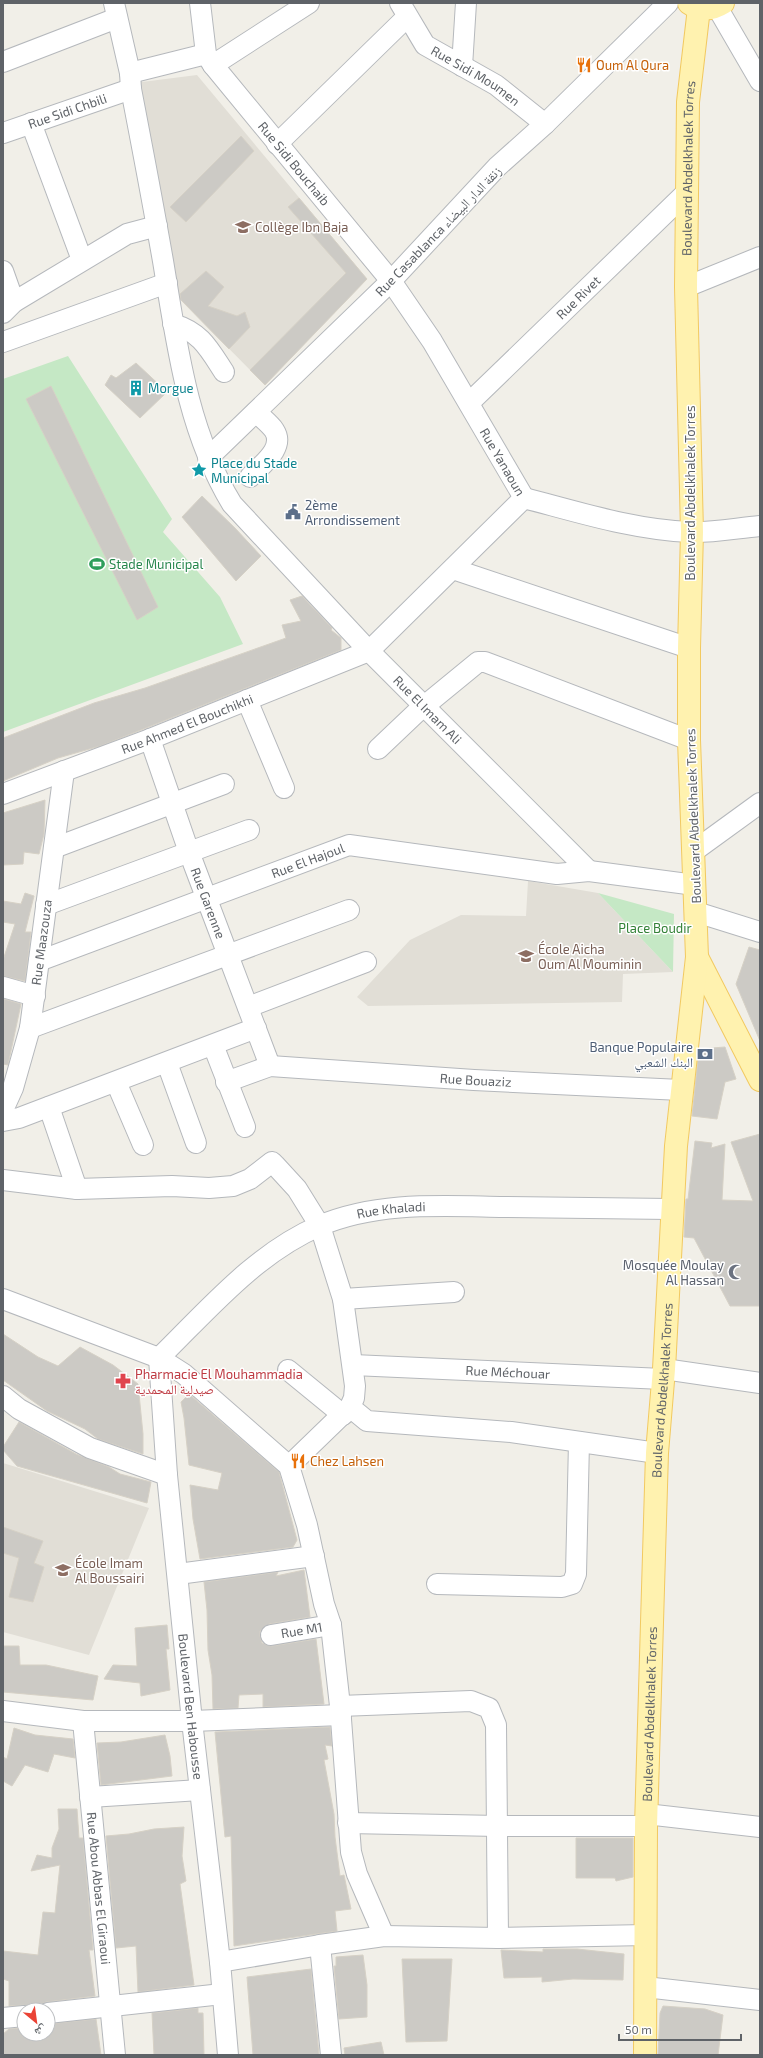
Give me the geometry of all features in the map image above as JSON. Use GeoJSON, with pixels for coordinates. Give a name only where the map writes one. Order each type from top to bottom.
{"type":"FeatureCollection","features":[{"type":"Feature","properties":{"kind":"main road","name":"Boulevard Abdelkhalek Torres"},"geometry":{"type":"LineString","coordinates":[[645,2055],[646,1820],[657,1454],[664,1374],[676,1146],[681,1090],[697,957],[689,740],[688,648],[692,532],[686,287],[688,102],[707,5]]}},
{"type":"Feature","properties":{"kind":"main road"},"geometry":{"type":"LineString","coordinates":[[697,957],[760,1080]]}},
{"type":"Feature","properties":{"kind":"street"},"geometry":{"type":"LineString","coordinates":[[200,3],[210,60]]}},
{"type":"Feature","properties":{"kind":"street","name":"Rue Sidi Chbili"},"geometry":{"type":"LineString","coordinates":[[3,133],[31,123],[131,81],[210,60],[309,3]]}},
{"type":"Feature","properties":{"kind":"street"},"geometry":{"type":"LineString","coordinates":[[462,66],[466,3]]}},
{"type":"Feature","properties":{"kind":"street","name":"Rue Casablanca زنقة الدار البيضاء"},"geometry":{"type":"LineString","coordinates":[[208,458],[391,282],[497,167],[545,124],[668,3]]}},
{"type":"Feature","properties":{"kind":"street"},"geometry":{"type":"LineString","coordinates":[[707,5],[760,81]]}},
{"type":"Feature","properties":{"kind":"street"},"geometry":{"type":"LineString","coordinates":[[3,62],[116,10]]}},
{"type":"Feature","properties":{"kind":"street","name":"Rue El Imam Ali"},"geometry":{"type":"LineString","coordinates":[[116,10],[131,81],[157,226],[167,283],[172,324],[189,402],[208,458],[232,504],[369,651],[589,871]]}},
{"type":"Feature","properties":{"kind":"street"},"geometry":{"type":"LineString","coordinates":[[277,144],[403,10]]}},
{"type":"Feature","properties":{"kind":"street","name":"Rue Sidi Moumen"},"geometry":{"type":"LineString","coordinates":[[403,10],[425,45],[496,85],[545,124]]}},
{"type":"Feature","properties":{"kind":"street","name":"Rue Sidi Bouchaib"},"geometry":{"type":"LineString","coordinates":[[210,60],[391,282]]}},
{"type":"Feature","properties":{"kind":"street"},"geometry":{"type":"LineString","coordinates":[[31,123],[82,260]]}},
{"type":"Feature","properties":{"kind":"street","name":"Rue Rivet"},"geometry":{"type":"LineString","coordinates":[[469,403],[687,192]]}},
{"type":"Feature","properties":{"kind":"street"},"geometry":{"type":"LineString","coordinates":[[3,271],[9,307],[82,260],[127,234],[157,226]]}},
{"type":"Feature","properties":{"kind":"street"},"geometry":{"type":"LineString","coordinates":[[686,287],[760,257]]}},
{"type":"Feature","properties":{"kind":"street","name":"Rue Yanaoun"},"geometry":{"type":"LineString","coordinates":[[369,651],[524,498],[432,341],[391,282]]}},
{"type":"Feature","properties":{"kind":"street"},"geometry":{"type":"LineString","coordinates":[[3,342],[167,283]]}},
{"type":"Feature","properties":{"kind":"street"},"geometry":{"type":"LineString","coordinates":[[172,324],[187,328],[200,338],[210,350],[224,372]]}},
{"type":"Feature","properties":{"kind":"street"},"geometry":{"type":"LineString","coordinates":[[250,477],[277,448],[278,438],[274,430],[256,412]]}},
{"type":"Feature","properties":{"kind":"street"},"geometry":{"type":"LineString","coordinates":[[524,498],[595,516],[664,530],[692,532],[760,526]]}},
{"type":"Feature","properties":{"kind":"street"},"geometry":{"type":"LineString","coordinates":[[453,569],[688,648]]}},
{"type":"Feature","properties":{"kind":"street","name":"Rue Ahmed El Bouchikhi"},"geometry":{"type":"LineString","coordinates":[[3,794],[150,739],[369,651]]}},
{"type":"Feature","properties":{"kind":"street"},"geometry":{"type":"LineString","coordinates":[[378,750],[417,712],[425,707],[478,662],[485,662],[612,709],[689,740]]}},
{"type":"Feature","properties":{"kind":"street"},"geometry":{"type":"LineString","coordinates":[[247,700],[284,788]]}},
{"type":"Feature","properties":{"kind":"street","name":"Rue Garenne"},"geometry":{"type":"LineString","coordinates":[[150,739],[189,852],[270,1066]]}},
{"type":"Feature","properties":{"kind":"street","name":"Rue Maazouza"},"geometry":{"type":"LineString","coordinates":[[3,1110],[13,1088],[30,1028],[64,771]]}},
{"type":"Feature","properties":{"kind":"street"},"geometry":{"type":"LineString","coordinates":[[54,848],[224,784]]}},
{"type":"Feature","properties":{"kind":"street"},"geometry":{"type":"LineString","coordinates":[[694,851],[760,803]]}},
{"type":"Feature","properties":{"kind":"street"},"geometry":{"type":"LineString","coordinates":[[46,905],[249,830]]}},
{"type":"Feature","properties":{"kind":"street","name":"Rue El Hajoul"},"geometry":{"type":"LineString","coordinates":[[39,961],[349,845],[557,874],[589,871]]}},
{"type":"Feature","properties":{"kind":"street"},"geometry":{"type":"LineString","coordinates":[[589,871],[695,885]]}},
{"type":"Feature","properties":{"kind":"street"},"geometry":{"type":"LineString","coordinates":[[30,1028],[349,910]]}},
{"type":"Feature","properties":{"kind":"street"},"geometry":{"type":"LineString","coordinates":[[696,912],[760,932]]}},
{"type":"Feature","properties":{"kind":"street"},"geometry":{"type":"LineString","coordinates":[[248,1008],[366,962]]}},
{"type":"Feature","properties":{"kind":"street"},"geometry":{"type":"LineString","coordinates":[[3,987],[35,996]]}},
{"type":"Feature","properties":{"kind":"street"},"geometry":{"type":"LineString","coordinates":[[3,1122],[49,1107],[256,1028]]}},
{"type":"Feature","properties":{"kind":"street"},"geometry":{"type":"LineString","coordinates":[[214,1045],[226,1082],[244,1127]]}},
{"type":"Feature","properties":{"kind":"street"},"geometry":{"type":"LineString","coordinates":[[167,1063],[196,1143]]}},
{"type":"Feature","properties":{"kind":"street"},"geometry":{"type":"LineString","coordinates":[[226,1082],[270,1066]]}},
{"type":"Feature","properties":{"kind":"street","name":"Rue Bouaziz"},"geometry":{"type":"LineString","coordinates":[[270,1066],[474,1080],[681,1090]]}},
{"type":"Feature","properties":{"kind":"street"},"geometry":{"type":"LineString","coordinates":[[116,1082],[143,1145]]}},
{"type":"Feature","properties":{"kind":"street"},"geometry":{"type":"LineString","coordinates":[[49,1107],[77,1189]]}},
{"type":"Feature","properties":{"kind":"street"},"geometry":{"type":"LineString","coordinates":[[3,1180],[77,1189],[233,1186],[250,1179],[272,1162],[297,1189],[320,1226],[343,1298],[355,1386],[354,1398],[347,1411],[289,1466]]}},
{"type":"Feature","properties":{"kind":"street","name":"Rue Khaladi"},"geometry":{"type":"LineString","coordinates":[[159,1358],[246,1274],[295,1239],[320,1226],[357,1214],[410,1206],[673,1209]]}},
{"type":"Feature","properties":{"kind":"street"},"geometry":{"type":"LineString","coordinates":[[343,1298],[454,1292]]}},
{"type":"Feature","properties":{"kind":"street"},"geometry":{"type":"LineString","coordinates":[[3,1299],[159,1358],[189,1379],[289,1466],[305,1519],[331,1625],[340,1710],[348,1823],[354,1865],[384,1936]]}},
{"type":"Feature","properties":{"kind":"street","name":"Boulevard Ben Habousse"},"geometry":{"type":"LineString","coordinates":[[159,1358],[168,1475],[192,1721],[220,1962],[228,2055]]}},
{"type":"Feature","properties":{"kind":"street","name":"Rue Méchouar"},"geometry":{"type":"LineString","coordinates":[[353,1365],[664,1374],[760,1383]]}},
{"type":"Feature","properties":{"kind":"street"},"geometry":{"type":"LineString","coordinates":[[288,1370],[347,1411],[367,1421],[511,1432],[579,1442],[605,1448],[657,1454]]}},
{"type":"Feature","properties":{"kind":"street"},"geometry":{"type":"LineString","coordinates":[[3,1396],[19,1409],[90,1448],[168,1475]]}},
{"type":"Feature","properties":{"kind":"street"},"geometry":{"type":"LineString","coordinates":[[437,1584],[562,1587],[572,1584],[576,1574],[579,1442]]}},
{"type":"Feature","properties":{"kind":"street"},"geometry":{"type":"LineString","coordinates":[[178,1574],[314,1556]]}},
{"type":"Feature","properties":{"kind":"street","name":"Rue M1"},"geometry":{"type":"LineString","coordinates":[[272,1635],[331,1625]]}},
{"type":"Feature","properties":{"kind":"street"},"geometry":{"type":"LineString","coordinates":[[3,1711],[83,1721],[192,1721],[471,1701],[486,1706],[494,1716],[496,1725],[498,1938]]}},
{"type":"Feature","properties":{"kind":"street","name":"Rue Abou Abbas El Giraoui"},"geometry":{"type":"LineString","coordinates":[[83,1721],[115,2055]]}},
{"type":"Feature","properties":{"kind":"street"},"geometry":{"type":"LineString","coordinates":[[90,1797],[200,1790]]}},
{"type":"Feature","properties":{"kind":"street"},"geometry":{"type":"LineString","coordinates":[[348,1823],[498,1826],[646,1820],[760,1827]]}},
{"type":"Feature","properties":{"kind":"street"},"geometry":{"type":"LineString","coordinates":[[220,1962],[384,1936],[498,1938],[646,1935]]}},
{"type":"Feature","properties":{"kind":"street"},"geometry":{"type":"LineString","coordinates":[[320,1945],[331,2055]]}},
{"type":"Feature","properties":{"kind":"street"},"geometry":{"type":"LineString","coordinates":[[645,1987],[760,2000]]}},
{"type":"Feature","properties":{"kind":"street"},"geometry":{"type":"LineString","coordinates":[[56,2012],[222,1994]]}},
{"type":"Feature","properties":{"kind":"street"},"geometry":{"type":"LineString","coordinates":[[3,2018],[16,2017]]}},
{"type":"Feature","properties":{"kind":"shaded area","name":"Collège Ibn Baja"},"geometry":{"type":"Polygon","coordinates":[[[197,75],[367,279],[265,385],[177,296],[134,83],[197,75]]]}},
{"type":"Feature","properties":{"kind":"shaded area","name":"École Aicha Oum Al Mouminin"},"geometry":{"type":"Polygon","coordinates":[[[528,881],[598,893],[673,972],[623,974],[622,1002],[368,1006],[357,997],[410,940],[461,915],[526,916],[528,881]]]}},
{"type":"Feature","properties":{"kind":"shaded area","name":"École Imam Al Boussairi"},"geometry":{"type":"Polygon","coordinates":[[[3,1463],[149,1508],[89,1655],[3,1632],[3,1463]]]}},
{"type":"Feature","properties":{"kind":"green space","name":"Stade Municipal"},"geometry":{"type":"Polygon","coordinates":[[[68,356],[172,519],[163,532],[220,597],[243,644],[3,732],[3,379],[68,356]]]}},
{"type":"Feature","properties":{"kind":"green space","name":"Place Boudir"},"geometry":{"type":"Polygon","coordinates":[[[598,893],[674,914],[673,972],[598,893]]]}},
{"type":"Feature","properties":{"kind":"building"},"geometry":{"type":"Polygon","coordinates":[[[241,136],[254,151],[186,222],[170,207],[241,136]]]}},
{"type":"Feature","properties":{"kind":"building"},"geometry":{"type":"Polygon","coordinates":[[[299,198],[367,279],[265,385],[250,370],[346,273],[288,207],[299,198]]]}},
{"type":"Feature","properties":{"kind":"building"},"geometry":{"type":"Polygon","coordinates":[[[206,271],[224,287],[208,306],[237,316],[245,312],[250,327],[229,349],[181,300],[180,294],[206,271]]]}},
{"type":"Feature","properties":{"kind":"building","name":"Morgue"},"geometry":{"type":"Polygon","coordinates":[[[136,363],[167,392],[140,418],[105,385],[111,375],[116,378],[136,363]]]}},
{"type":"Feature","properties":{"kind":"building"},"geometry":{"type":"Polygon","coordinates":[[[51,386],[158,607],[137,620],[26,399],[51,386]]]}},
{"type":"Feature","properties":{"kind":"building"},"geometry":{"type":"Polygon","coordinates":[[[202,496],[261,556],[236,581],[182,517],[202,496]]]}},
{"type":"Feature","properties":{"kind":"building"},"geometry":{"type":"Polygon","coordinates":[[[302,596],[332,628],[331,630],[341,638],[341,650],[100,746],[58,758],[3,781],[3,738],[94,703],[145,688],[286,638],[282,625],[301,621],[290,600],[302,596]]]}},
{"type":"Feature","properties":{"kind":"building"},"geometry":{"type":"Polygon","coordinates":[[[45,800],[44,834],[39,854],[24,852],[23,864],[3,865],[3,813],[45,800]]]}},
{"type":"Feature","properties":{"kind":"building"},"geometry":{"type":"Polygon","coordinates":[[[25,893],[34,896],[25,932],[31,932],[25,981],[3,976],[3,960],[15,924],[3,922],[3,901],[21,904],[25,893]]]}},
{"type":"Feature","properties":{"kind":"building"},"geometry":{"type":"Polygon","coordinates":[[[749,947],[760,950],[760,1041],[736,984],[749,947]]]}},
{"type":"Feature","properties":{"kind":"building"},"geometry":{"type":"Polygon","coordinates":[[[4,999],[21,1004],[8,1065],[3,1064],[4,999]]]}},
{"type":"Feature","properties":{"kind":"building"},"geometry":{"type":"Polygon","coordinates":[[[725,1047],[736,1079],[725,1082],[717,1119],[692,1116],[699,1049],[725,1047]]]}},
{"type":"Feature","properties":{"kind":"building","name":"Mosquée Moulay Al Hassan"},"geometry":{"type":"Polygon","coordinates":[[[760,1134],[760,1306],[730,1306],[694,1238],[684,1237],[686,1199],[688,1199],[695,1141],[712,1143],[711,1148],[725,1144],[722,1200],[753,1201],[731,1142],[760,1134]]]}},
{"type":"Feature","properties":{"kind":"building"},"geometry":{"type":"Polygon","coordinates":[[[3,1334],[38,1357],[58,1366],[80,1347],[113,1365],[138,1384],[143,1434],[143,1454],[98,1439],[85,1429],[47,1411],[3,1380],[3,1334]]]}},
{"type":"Feature","properties":{"kind":"building"},"geometry":{"type":"Polygon","coordinates":[[[189,1394],[279,1472],[297,1540],[293,1547],[200,1559],[193,1519],[190,1485],[218,1490],[222,1473],[189,1465],[181,1402],[189,1394]]]}},
{"type":"Feature","properties":{"kind":"building"},"geometry":{"type":"Polygon","coordinates":[[[19,1422],[76,1454],[109,1467],[120,1474],[151,1482],[147,1503],[17,1466],[3,1450],[3,1447],[19,1422]]]}},
{"type":"Feature","properties":{"kind":"building"},"geometry":{"type":"Polygon","coordinates":[[[3,1527],[43,1541],[34,1563],[44,1567],[33,1602],[9,1597],[19,1558],[3,1553],[3,1527]]]}},
{"type":"Feature","properties":{"kind":"building"},"geometry":{"type":"Polygon","coordinates":[[[304,1570],[310,1617],[269,1624],[260,1631],[260,1636],[262,1643],[272,1646],[316,1639],[324,1704],[263,1707],[263,1694],[239,1695],[238,1708],[213,1709],[212,1675],[208,1650],[207,1610],[204,1582],[278,1572],[276,1576],[304,1570]]]}},
{"type":"Feature","properties":{"kind":"building"},"geometry":{"type":"Polygon","coordinates":[[[167,1625],[169,1649],[166,1649],[170,1690],[141,1696],[140,1683],[104,1679],[113,1665],[137,1666],[135,1628],[167,1625]]]}},
{"type":"Feature","properties":{"kind":"building"},"geometry":{"type":"Polygon","coordinates":[[[3,1646],[19,1646],[20,1665],[46,1665],[98,1676],[93,1700],[3,1692],[3,1646]]]}},
{"type":"Feature","properties":{"kind":"building"},"geometry":{"type":"Polygon","coordinates":[[[330,1727],[332,1746],[325,1745],[328,1759],[324,1760],[334,1814],[335,1837],[340,1876],[344,1875],[351,1909],[335,1911],[337,1931],[234,1946],[231,1836],[225,1837],[215,1732],[330,1727]]]}},
{"type":"Feature","properties":{"kind":"building"},"geometry":{"type":"Polygon","coordinates":[[[14,1728],[35,1735],[73,1739],[75,1758],[54,1754],[48,1772],[25,1765],[12,1786],[3,1781],[3,1757],[7,1759],[14,1728]]]}},
{"type":"Feature","properties":{"kind":"building"},"geometry":{"type":"Polygon","coordinates":[[[165,1735],[170,1756],[172,1776],[101,1785],[97,1743],[121,1742],[165,1735]]]}},
{"type":"Feature","properties":{"kind":"building"},"geometry":{"type":"Polygon","coordinates":[[[58,1809],[77,1809],[79,1838],[83,1838],[93,1950],[89,1950],[95,1996],[46,2002],[16,2002],[16,2006],[9,2006],[9,1981],[3,1979],[3,1951],[38,1955],[43,1912],[55,1913],[60,1865],[31,1871],[37,1855],[52,1858],[52,1848],[59,1829],[58,1809]]]}},
{"type":"Feature","properties":{"kind":"building"},"geometry":{"type":"Polygon","coordinates":[[[184,1827],[182,1856],[186,1881],[180,1884],[194,1985],[138,1992],[136,1946],[116,1948],[106,1836],[129,1834],[154,1829],[184,1827]]]}},
{"type":"Feature","properties":{"kind":"building"},"geometry":{"type":"Polygon","coordinates":[[[576,1838],[633,1838],[633,1877],[616,1881],[615,1878],[576,1878],[576,1838]]]}},
{"type":"Feature","properties":{"kind":"building"},"geometry":{"type":"Polygon","coordinates":[[[543,1949],[577,1949],[624,1954],[623,1980],[573,1979],[542,1982],[542,1977],[504,1978],[501,1950],[543,1952],[543,1949]]]}},
{"type":"Feature","properties":{"kind":"building"},"geometry":{"type":"Polygon","coordinates":[[[363,1955],[367,1985],[367,2017],[339,2019],[334,1966],[336,1966],[336,1957],[363,1955]]]}},
{"type":"Feature","properties":{"kind":"building"},"geometry":{"type":"Polygon","coordinates":[[[402,1959],[452,1959],[447,2041],[406,2042],[402,1959]]]}},
{"type":"Feature","properties":{"kind":"building"},"geometry":{"type":"Polygon","coordinates":[[[311,1969],[319,2055],[253,2055],[247,1977],[311,1969]]]}},
{"type":"Feature","properties":{"kind":"building"},"geometry":{"type":"Polygon","coordinates":[[[663,2006],[705,2009],[723,2015],[718,2055],[658,2055],[660,2013],[663,2006]]]}},
{"type":"Feature","properties":{"kind":"building"},"geometry":{"type":"Polygon","coordinates":[[[198,2008],[198,2013],[203,2013],[204,2055],[154,2055],[152,2013],[198,2008]]]}},
{"type":"Feature","properties":{"kind":"building"},"geometry":{"type":"Polygon","coordinates":[[[96,2019],[101,2055],[3,2055],[3,2034],[9,2029],[16,2029],[16,2042],[56,2042],[56,2023],[96,2019]]]}},
{"type":"Feature","properties":{"kind":"building"},"geometry":{"type":"Polygon","coordinates":[[[381,2042],[384,2055],[345,2055],[344,2048],[381,2042]]]}},
{"type":"Feature","properties":{"kind":"place","name":"Oum Al Qura"},"geometry":{"type":"Point","coordinates":[584,65]}},
{"type":"Feature","properties":{"kind":"place","name":"Collège Ibn Baja"},"geometry":{"type":"Point","coordinates":[243,227]}},
{"type":"Feature","properties":{"kind":"place","name":"Morgue"},"geometry":{"type":"Point","coordinates":[136,388]}},
{"type":"Feature","properties":{"kind":"place","name":"Place du Stade Municipal"},"geometry":{"type":"Point","coordinates":[199,470]}},
{"type":"Feature","properties":{"kind":"place","name":"2ème Arrondissement"},"geometry":{"type":"Point","coordinates":[293,512]}},
{"type":"Feature","properties":{"kind":"place","name":"Stade Municipal"},"geometry":{"type":"Point","coordinates":[97,564]}},
{"type":"Feature","properties":{"kind":"place","name":"École Aicha Oum Al Mouminin"},"geometry":{"type":"Point","coordinates":[526,956]}},
{"type":"Feature","properties":{"kind":"place","name":"Banque Populaire البنك الشعبي"},"geometry":{"type":"Point","coordinates":[705,1054]}},
{"type":"Feature","properties":{"kind":"place","name":"Mosquée Moulay Al Hassan"},"geometry":{"type":"Point","coordinates":[736,1272]}},
{"type":"Feature","properties":{"kind":"place","name":"Pharmacie El Mouhammadia صيدلية المحمدية"},"geometry":{"type":"Point","coordinates":[123,1381]}},
{"type":"Feature","properties":{"kind":"place","name":"Chez Lahsen"},"geometry":{"type":"Point","coordinates":[298,1461]}},
{"type":"Feature","properties":{"kind":"place","name":"École Imam Al Boussairi"},"geometry":{"type":"Point","coordinates":[63,1570]}}]}
